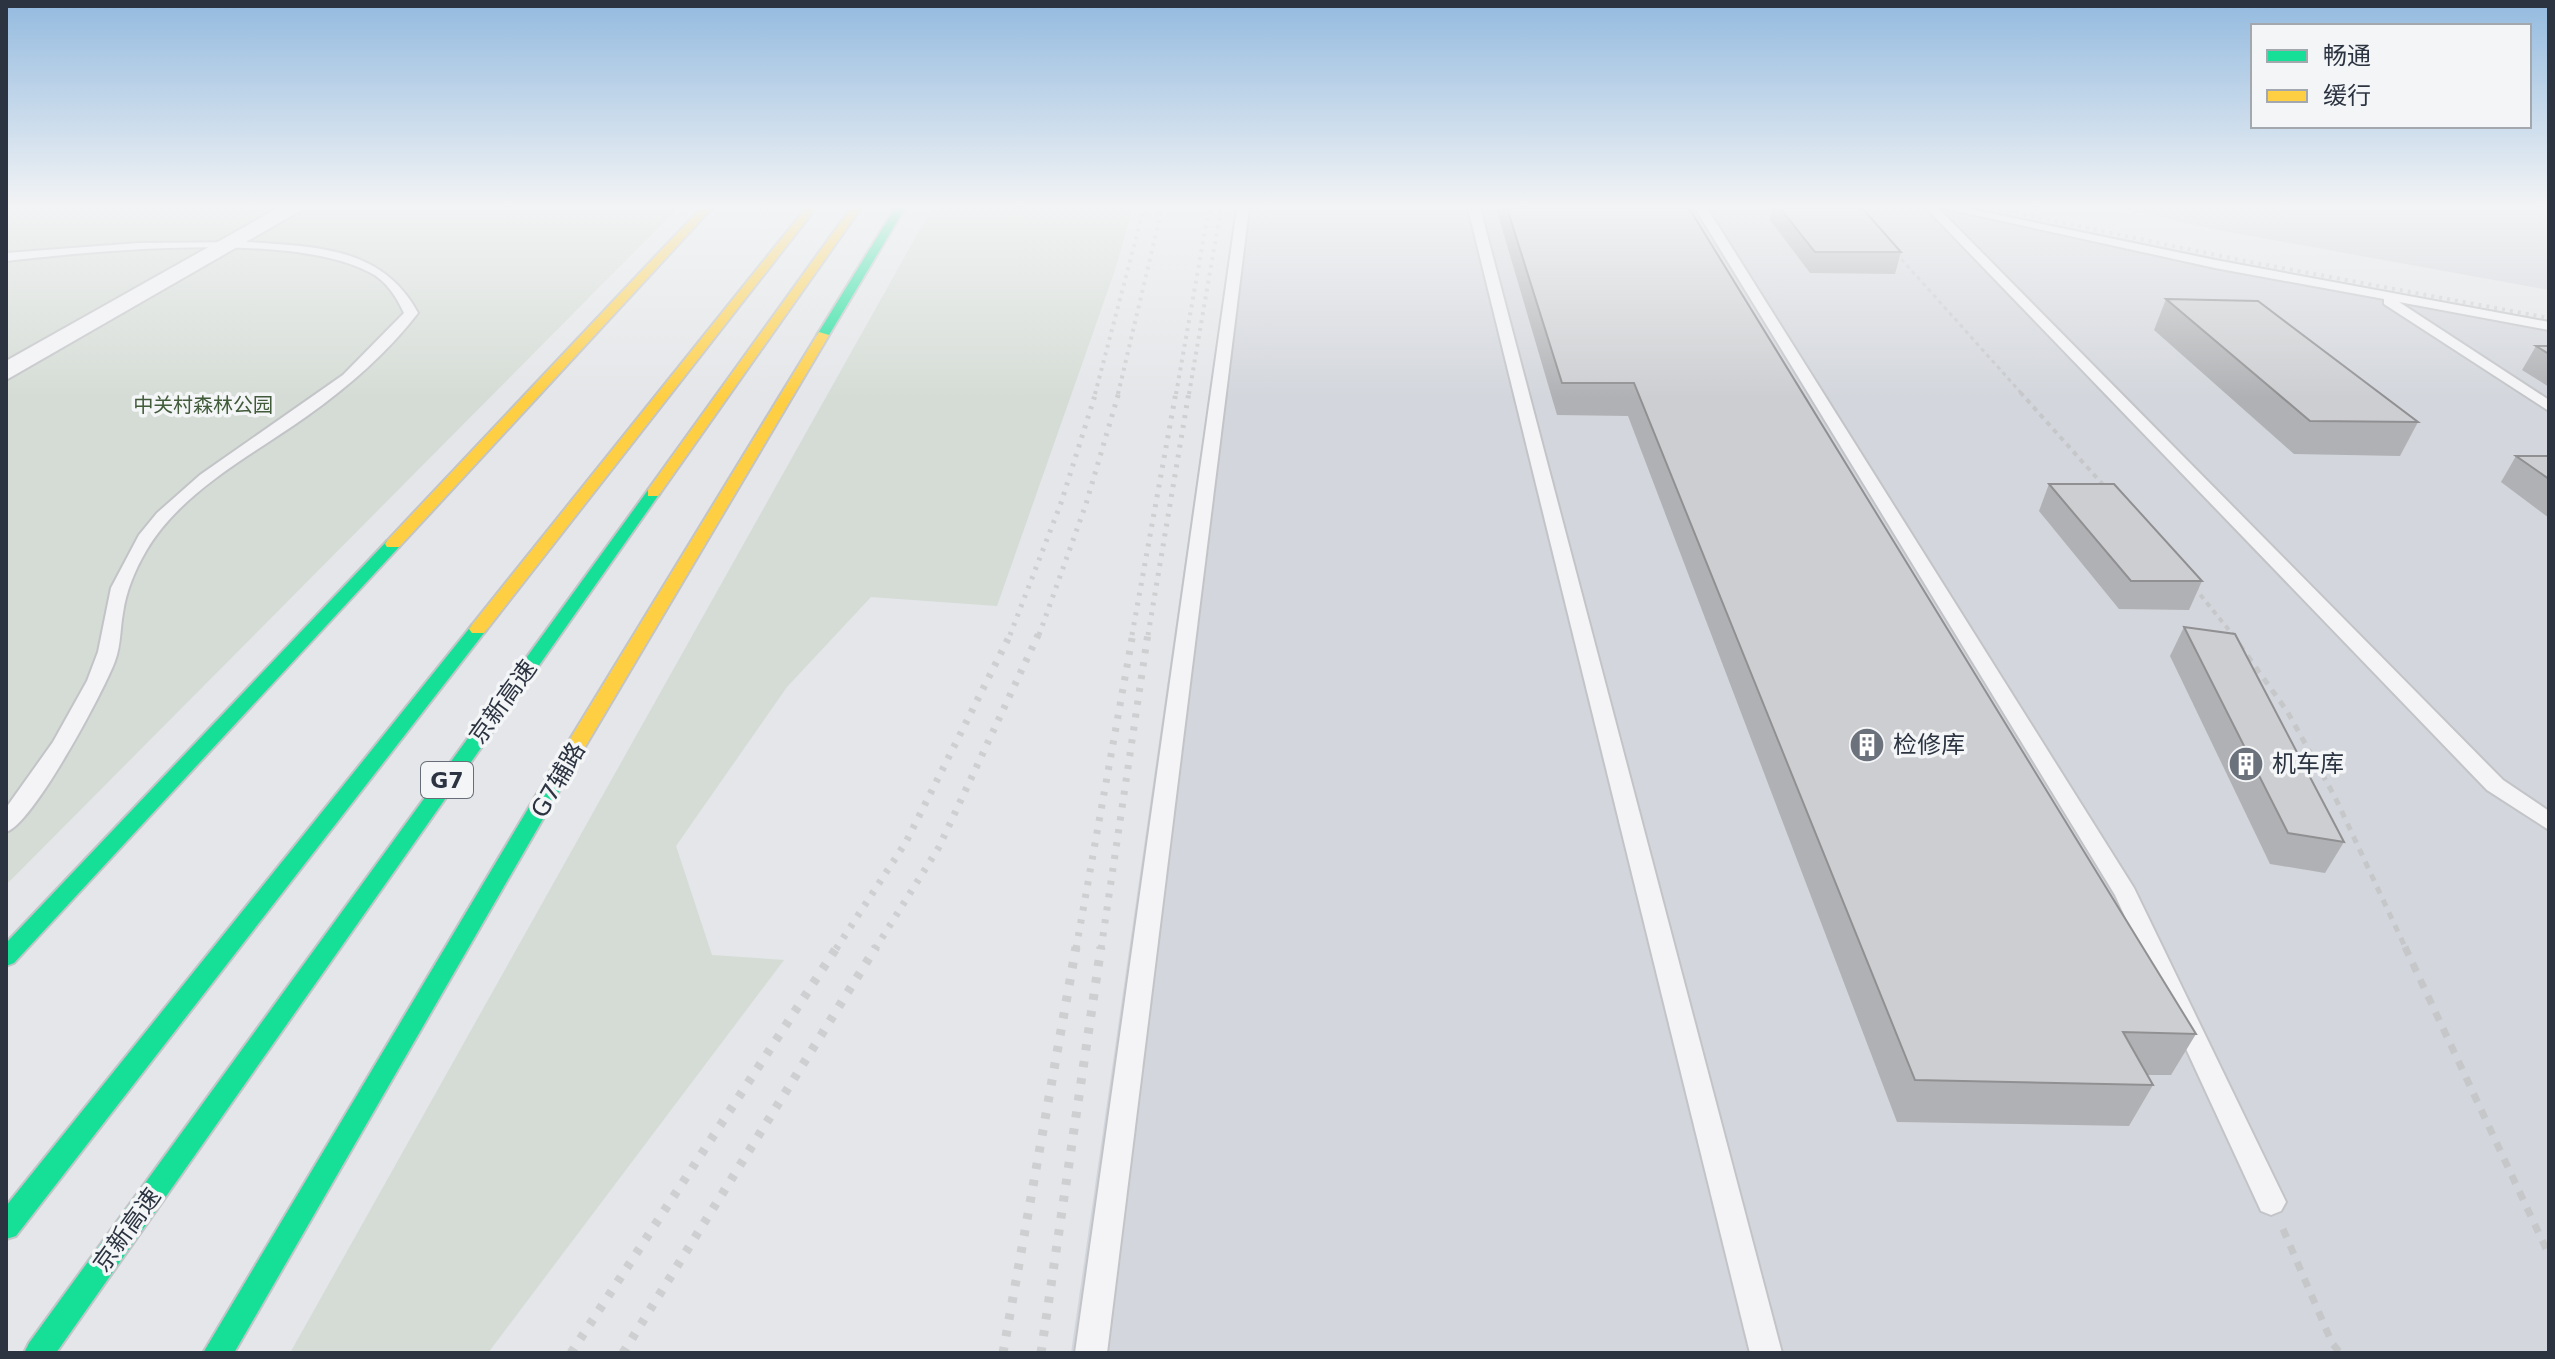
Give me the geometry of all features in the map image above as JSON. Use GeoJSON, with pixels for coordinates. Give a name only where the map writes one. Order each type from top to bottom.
{"type":"FeatureCollection","features":[{"type":"Feature","properties":{"kind":"main road"},"geometry":{"type":"LineString","coordinates":[[6,957],[648,271]]}},
{"type":"Feature","properties":{"kind":"main road"},"geometry":{"type":"LineString","coordinates":[[6,1227],[761,271]]}},
{"type":"Feature","properties":{"kind":"main road","name":"京新高速"},"geometry":{"type":"LineString","coordinates":[[39,1353],[811,271]]}},
{"type":"Feature","properties":{"kind":"main road","name":"G7辅路"},"geometry":{"type":"LineString","coordinates":[[218,1353],[704,529],[861,271]]}},
{"type":"Feature","properties":{"kind":"street"},"geometry":{"type":"LineString","coordinates":[[6,372],[184,271]]}},
{"type":"Feature","properties":{"kind":"lane"},"geometry":{"type":"LineString","coordinates":[[6,824],[81,716],[107,656],[115,604],[128,568],[144,539],[176,503],[208,476],[323,399],[368,363],[411,313],[398,287],[378,271]]}},
{"type":"Feature","properties":{"kind":"lane"},"geometry":{"type":"LineString","coordinates":[[1091,1353],[1235,271]]}},
{"type":"Feature","properties":{"kind":"lane"},"geometry":{"type":"LineString","coordinates":[[1490,271],[1766,1353]]}},
{"type":"Feature","properties":{"kind":"lane"},"geometry":{"type":"LineString","coordinates":[[1740,271],[2126,894],[2271,1202]]}},
{"type":"Feature","properties":{"kind":"lane"},"geometry":{"type":"LineString","coordinates":[[1994,271],[2495,785],[2549,822]]}},
{"type":"Feature","properties":{"kind":"lane"},"geometry":{"type":"LineString","coordinates":[[2262,271],[2549,326]]}},
{"type":"Feature","properties":{"kind":"lane"},"geometry":{"type":"LineString","coordinates":[[2383,296],[2549,407]]}},
{"type":"Feature","properties":{"kind":"path"},"geometry":{"type":"LineString","coordinates":[[1913,271],[2112,495]]}},
{"type":"Feature","properties":{"kind":"path"},"geometry":{"type":"LineString","coordinates":[[2186,578],[2217,613],[2287,711],[2335,797],[2549,1255]]}},
{"type":"Feature","properties":{"kind":"path"},"geometry":{"type":"LineString","coordinates":[[2271,1202],[2332,1343],[2340,1353]]}},
{"type":"Feature","properties":{"kind":"shaded area"},"geometry":{"type":"Polygon","coordinates":[[[1227,271],[2283,271],[2549,320],[2549,1353],[1071,1353],[1227,271]]]}},
{"type":"Feature","properties":{"kind":"shaded area"},"geometry":{"type":"Polygon","coordinates":[[[2447,271],[2549,271],[2549,290],[2447,271]]]}},
{"type":"Feature","properties":{"kind":"green space","name":"中关村森林公园"},"geometry":{"type":"Polygon","coordinates":[[[6,271],[615,271],[6,885],[6,271]]]}},
{"type":"Feature","properties":{"kind":"green space"},"geometry":{"type":"Polygon","coordinates":[[[896,271],[1114,271],[997,606],[871,597],[787,687],[676,846],[712,955],[784,960],[488,1353],[290,1353],[896,271]]]}},
{"type":"Feature","properties":{"kind":"building","name":"检修库"},"geometry":{"type":"Polygon","coordinates":[[[1527,271],[1728,271],[2196,1034],[2123,1032],[2153,1085],[1915,1080],[1634,383],[1562,383],[1527,271]]]}},
{"type":"Feature","properties":{"kind":"building"},"geometry":{"type":"Polygon","coordinates":[[[2166,299],[2258,301],[2418,422],[2310,421],[2166,299]]]}},
{"type":"Feature","properties":{"kind":"building"},"geometry":{"type":"Polygon","coordinates":[[[2536,346],[2549,346],[2549,354],[2536,346]]]}},
{"type":"Feature","properties":{"kind":"building"},"geometry":{"type":"Polygon","coordinates":[[[2516,456],[2549,456],[2549,479],[2516,456]]]}},
{"type":"Feature","properties":{"kind":"building"},"geometry":{"type":"Polygon","coordinates":[[[2049,484],[2114,484],[2202,581],[2131,581],[2049,484]]]}},
{"type":"Feature","properties":{"kind":"building"},"geometry":{"type":"Polygon","coordinates":[[[2184,627],[2235,634],[2344,842],[2288,833],[2184,627]]]}},
{"type":"Feature","properties":{"kind":"railway"},"geometry":{"type":"LineString","coordinates":[[1095,394],[1127,271]]}},
{"type":"Feature","properties":{"kind":"railway"},"geometry":{"type":"LineString","coordinates":[[1118,394],[1147,271]]}},
{"type":"Feature","properties":{"kind":"railway"},"geometry":{"type":"LineString","coordinates":[[1176,394],[1198,271]]}},
{"type":"Feature","properties":{"kind":"railway"},"geometry":{"type":"LineString","coordinates":[[1189,394],[1210,271]]}},
{"type":"Feature","properties":{"kind":"railway"},"geometry":{"type":"LineString","coordinates":[[2301,271],[2549,318]]}},
{"type":"Feature","properties":{"kind":"railway"},"geometry":{"type":"LineString","coordinates":[[1010,635],[1061,503],[1096,392]]}},
{"type":"Feature","properties":{"kind":"railway"},"geometry":{"type":"LineString","coordinates":[[1039,635],[1086,504],[1119,392]]}},
{"type":"Feature","properties":{"kind":"railway"},"geometry":{"type":"LineString","coordinates":[[1132,635],[1176,392]]}},
{"type":"Feature","properties":{"kind":"railway"},"geometry":{"type":"LineString","coordinates":[[1148,635],[1189,392]]}},
{"type":"Feature","properties":{"kind":"railway"},"geometry":{"type":"LineString","coordinates":[[875,949],[939,847],[1039,633]]}},
{"type":"Feature","properties":{"kind":"railway"},"geometry":{"type":"LineString","coordinates":[[1076,949],[1133,633]]}},
{"type":"Feature","properties":{"kind":"railway"},"geometry":{"type":"LineString","coordinates":[[1101,949],[1148,633]]}},
{"type":"Feature","properties":{"kind":"railway"},"geometry":{"type":"LineString","coordinates":[[836,949],[906,842],[1010,635]]}},
{"type":"Feature","properties":{"kind":"railway"},"geometry":{"type":"LineString","coordinates":[[571,1353],[837,947]]}},
{"type":"Feature","properties":{"kind":"railway"},"geometry":{"type":"LineString","coordinates":[[623,1353],[876,947]]}},
{"type":"Feature","properties":{"kind":"railway"},"geometry":{"type":"LineString","coordinates":[[1003,1353],[1076,947]]}},
{"type":"Feature","properties":{"kind":"railway"},"geometry":{"type":"LineString","coordinates":[[1041,1353],[1101,947]]}},
{"type":"Feature","properties":{"kind":"traffic: fast"},"geometry":{"type":"LineString","coordinates":[[823,335],[862,271]]}},
{"type":"Feature","properties":{"kind":"traffic: fast"},"geometry":{"type":"LineString","coordinates":[[39,1353],[653,493]]}},
{"type":"Feature","properties":{"kind":"traffic: fast"},"geometry":{"type":"LineString","coordinates":[[6,957],[393,544]]}},
{"type":"Feature","properties":{"kind":"traffic: fast"},"geometry":{"type":"LineString","coordinates":[[6,1227],[478,629]]}},
{"type":"Feature","properties":{"kind":"traffic: fast"},"geometry":{"type":"LineString","coordinates":[[218,1353],[566,762]]}},
{"type":"Feature","properties":{"kind":"traffic: slow"},"geometry":{"type":"LineString","coordinates":[[393,544],[648,271]]}},
{"type":"Feature","properties":{"kind":"traffic: slow"},"geometry":{"type":"LineString","coordinates":[[478,629],[761,271]]}},
{"type":"Feature","properties":{"kind":"traffic: slow"},"geometry":{"type":"LineString","coordinates":[[653,493],[811,271]]}},
{"type":"Feature","properties":{"kind":"traffic: slow"},"geometry":{"type":"LineString","coordinates":[[566,762],[823,335]]}},
{"type":"Feature","properties":{"kind":"place","name":"检修库"},"geometry":{"type":"Point","coordinates":[1867,745]}},
{"type":"Feature","properties":{"kind":"place","name":"机车库"},"geometry":{"type":"Point","coordinates":[2246,764]}}]}
